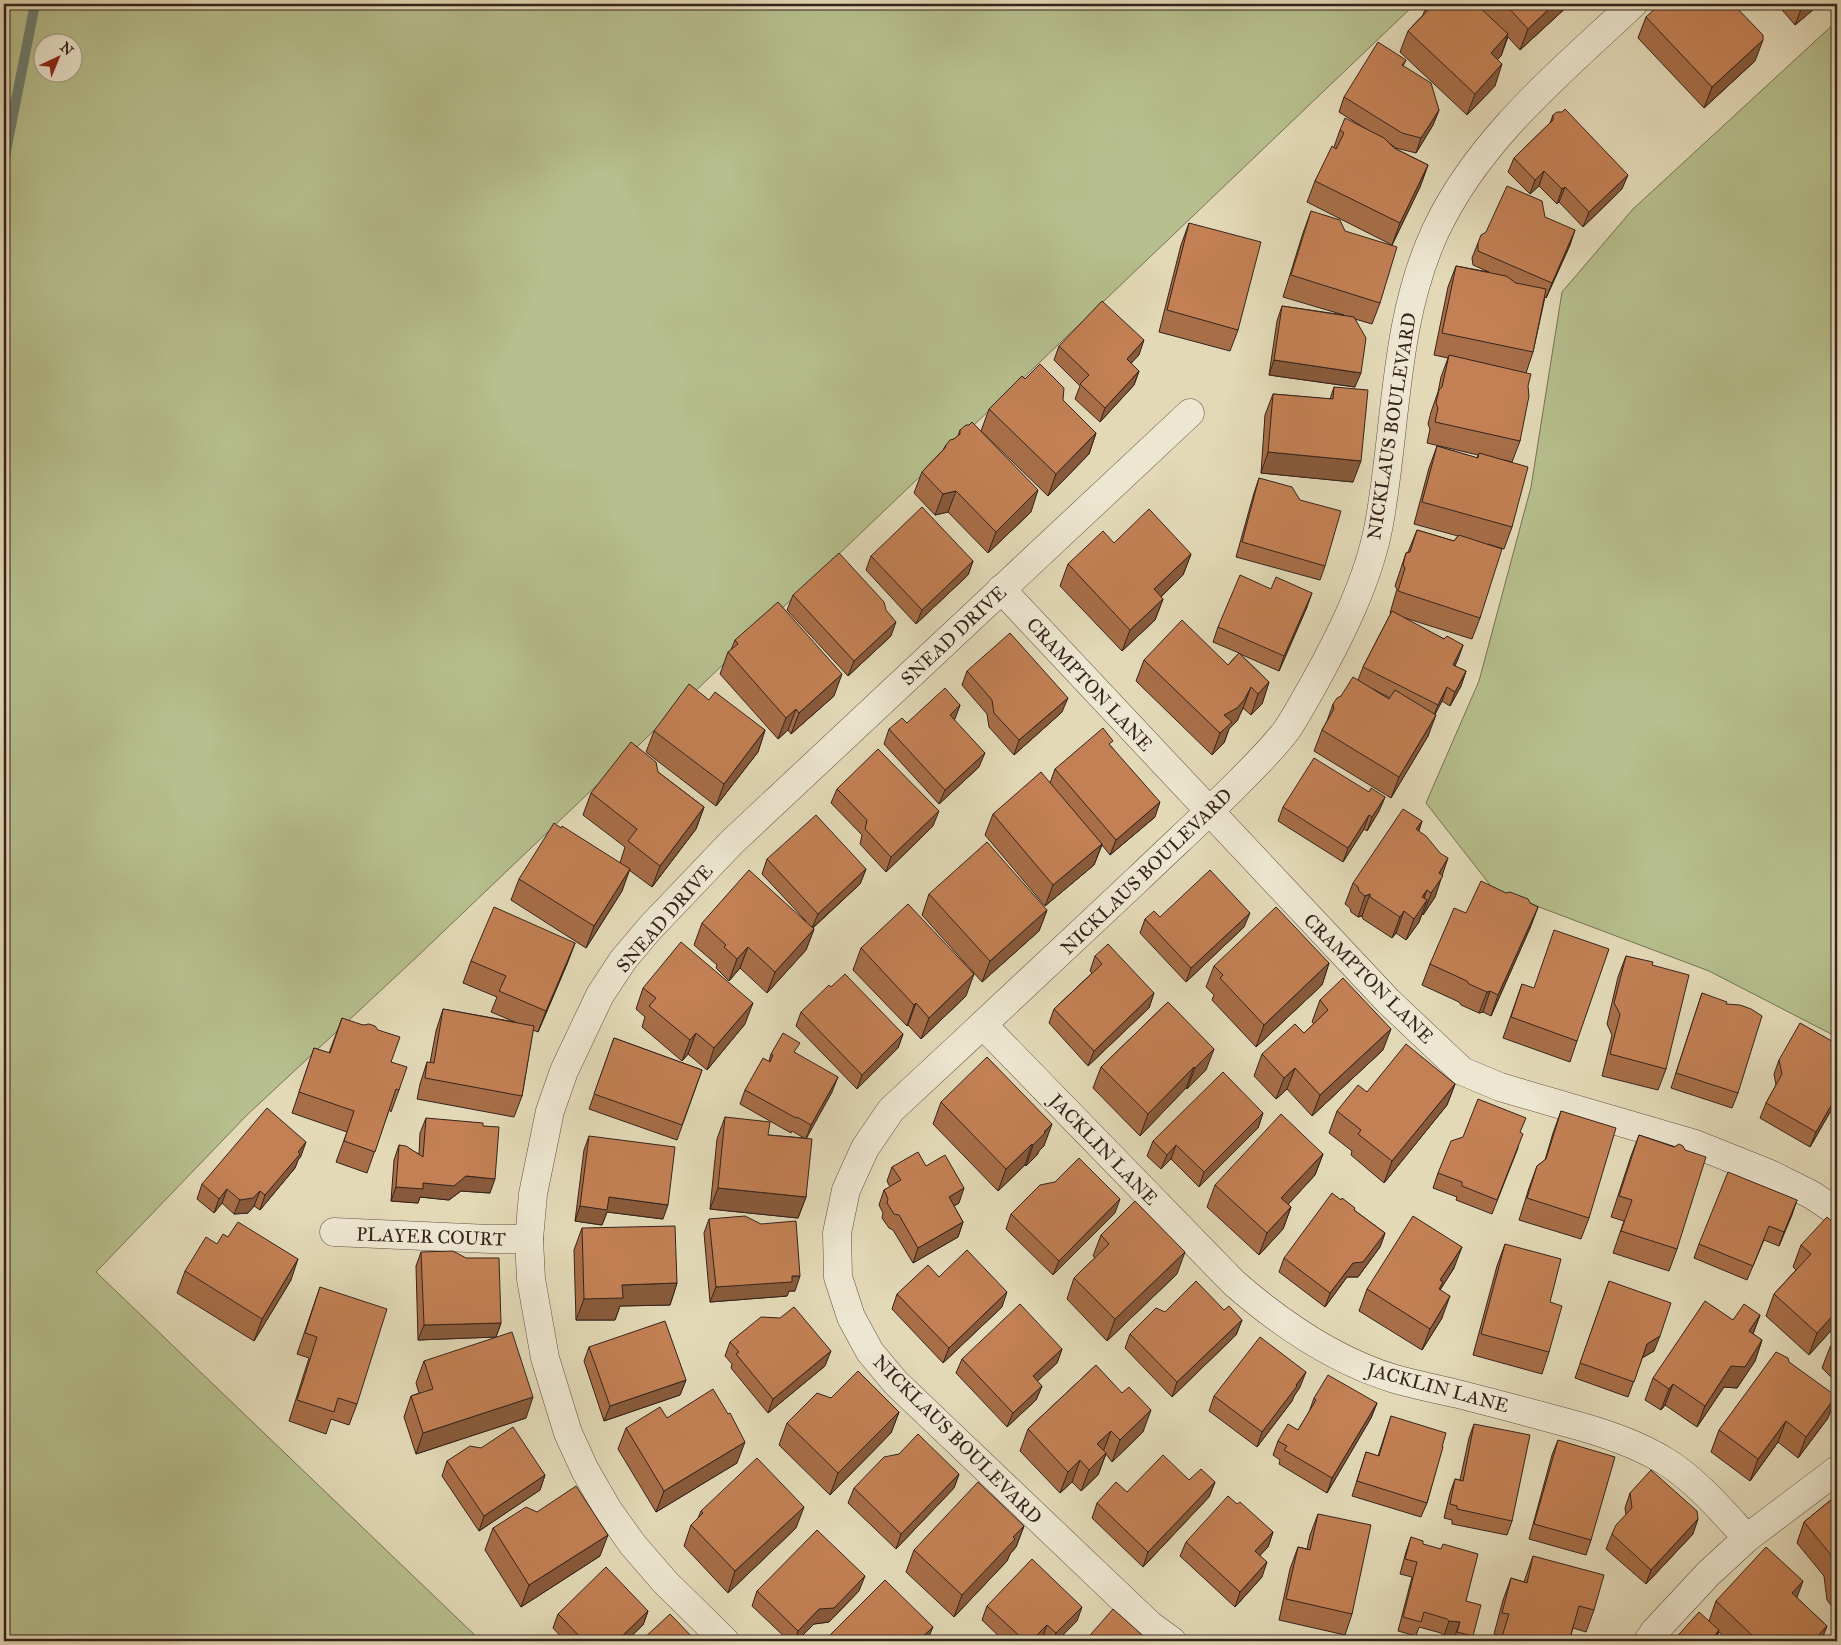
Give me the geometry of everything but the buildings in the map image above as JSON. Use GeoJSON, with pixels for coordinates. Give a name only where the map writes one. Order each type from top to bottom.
{"type":"FeatureCollection","features":[{"type":"Feature","properties":{"kind":"street","name":"NICKLAUS BOULEVARD"},"geometry":{"type":"LineString","coordinates":[[1172,1641],[1150,1625],[896,1383],[870,1352],[851,1317],[838,1278],[836,1233],[846,1190],[865,1148],[892,1110],[1209,812],[1263,759],[1287,729],[1312,688],[1351,610],[1364,577],[1379,525],[1408,312],[1418,274],[1435,232],[1463,184],[1484,153],[1507,125],[1633,4]]}},
{"type":"Feature","properties":{"kind":"street","name":"SNEAD DRIVE"},"geometry":{"type":"LineString","coordinates":[[725,1641],[665,1582],[633,1545],[608,1510],[585,1470],[568,1433],[545,1358],[531,1279],[529,1239],[532,1194],[550,1111],[564,1071],[596,1003],[623,960],[650,928],[732,842],[1190,413]]}},
{"type":"Feature","properties":{"kind":"street","name":"CRAMPTON LANE"},"geometry":{"type":"LineString","coordinates":[[1002,589],[1388,1001],[1462,1071],[1500,1087],[1695,1144],[1770,1174],[1812,1195],[1837,1212]]}},
{"type":"Feature","properties":{"kind":"street","name":"JACKLIN LANE"},"geometry":{"type":"LineString","coordinates":[[983,1025],[1234,1283],[1293,1330],[1359,1366],[1395,1379],[1513,1408],[1593,1430],[1631,1443],[1666,1461],[1697,1485],[1747,1538]]}},
{"type":"Feature","properties":{"kind":"street","name":"PLAYER COURT"},"geometry":{"type":"LineString","coordinates":[[334,1232],[529,1239]]}},
{"type":"Feature","properties":{"kind":"street"},"geometry":{"type":"LineString","coordinates":[[1648,1641],[1654,1632],[1708,1574],[1747,1538],[1837,1470]]}},
{"type":"Feature","properties":{"kind":"green space"},"geometry":{"type":"Polygon","coordinates":[[[4,4],[1415,4],[421,953],[247,1115],[96,1272],[481,1641],[4,1641],[4,4]]]}},
{"type":"Feature","properties":{"kind":"green space"},"geometry":{"type":"Polygon","coordinates":[[[1837,21],[1837,1037],[1709,971],[1494,890],[1426,803],[1479,681],[1531,487],[1562,292],[1633,209],[1837,21]]]}},
{"type":"Feature","properties":{"kind":"waterway"},"geometry":{"type":"LineString","coordinates":[[4,161],[35,4]]}}]}
